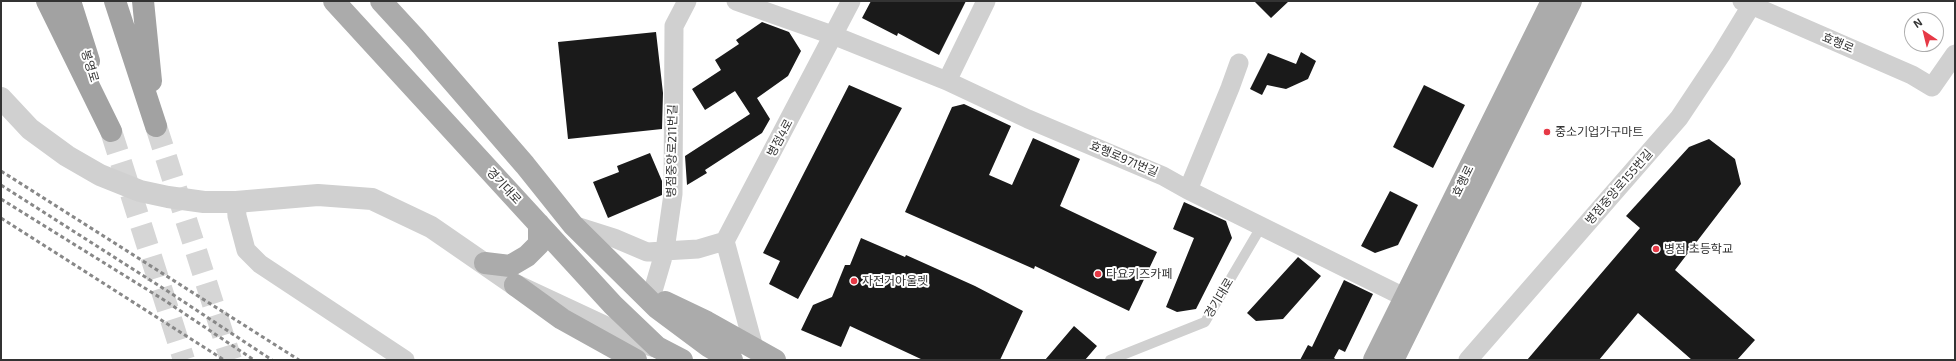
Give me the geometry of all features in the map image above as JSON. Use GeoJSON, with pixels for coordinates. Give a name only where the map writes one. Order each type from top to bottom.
{"type":"FeatureCollection","features":[{"type":"Feature","properties":{"kind":"highway","name":"봉영로"},"geometry":{"type":"LineString","coordinates":[[46,1],[111,131],[70,1]]}},
{"type":"Feature","properties":{"kind":"highway"},"geometry":{"type":"LineString","coordinates":[[115,1],[156,126],[143,1]]}},
{"type":"Feature","properties":{"kind":"main road","name":"경기대로"},"geometry":{"type":"LineString","coordinates":[[334,1],[613,305],[664,353],[682,360]]}},
{"type":"Feature","properties":{"kind":"main road"},"geometry":{"type":"LineString","coordinates":[[381,1],[525,165],[573,225],[646,295],[708,346],[732,360]]}},
{"type":"Feature","properties":{"kind":"main road","name":"효행로"},"geometry":{"type":"LineString","coordinates":[[1374,360],[1552,1]]}},
{"type":"Feature","properties":{"kind":"main road","name":"효행로"},"geometry":{"type":"LineString","coordinates":[[1393,360],[1571,1]]}},
{"type":"Feature","properties":{"kind":"main road"},"geometry":{"type":"LineString","coordinates":[[485,263],[510,266],[527,256],[539,244],[539,224]]}},
{"type":"Feature","properties":{"kind":"main road"},"geometry":{"type":"LineString","coordinates":[[515,285],[562,319],[636,360]]}},
{"type":"Feature","properties":{"kind":"main road"},"geometry":{"type":"LineString","coordinates":[[646,295],[707,322],[775,360]]}},
{"type":"Feature","properties":{"kind":"street","name":"병점중앙로211번길"},"geometry":{"type":"LineString","coordinates":[[646,295],[664,250],[673,194],[674,26],[687,1]]}},
{"type":"Feature","properties":{"kind":"street"},"geometry":{"type":"LineString","coordinates":[[736,1],[835,36]]}},
{"type":"Feature","properties":{"kind":"street","name":"병점4로"},"geometry":{"type":"LineString","coordinates":[[725,241],[835,36],[851,1]]}},
{"type":"Feature","properties":{"kind":"street"},"geometry":{"type":"LineString","coordinates":[[946,81],[986,1]]}},
{"type":"Feature","properties":{"kind":"street","name":"효행로"},"geometry":{"type":"LineString","coordinates":[[1749,3],[1912,75],[1932,86],[1955,54]]}},
{"type":"Feature","properties":{"kind":"street","name":"병점중앙로155번길"},"geometry":{"type":"LineString","coordinates":[[1468,360],[1679,118],[1721,55],[1749,3]]}},
{"type":"Feature","properties":{"kind":"street","name":"효행로971번길"},"geometry":{"type":"LineString","coordinates":[[835,36],[946,81],[1028,119],[1163,176],[1188,190],[1406,298]]}},
{"type":"Feature","properties":{"kind":"street"},"geometry":{"type":"LineString","coordinates":[[1188,190],[1239,63]]}},
{"type":"Feature","properties":{"kind":"street"},"geometry":{"type":"LineString","coordinates":[[1,98],[30,129],[66,156],[100,175],[140,191],[204,202],[236,202],[318,195],[372,199],[431,227],[515,285],[664,353]]}},
{"type":"Feature","properties":{"kind":"street"},"geometry":{"type":"LineString","coordinates":[[236,202],[237,216],[246,250],[260,264],[405,360]]}},
{"type":"Feature","properties":{"kind":"street"},"geometry":{"type":"LineString","coordinates":[[573,225],[614,238],[647,252],[698,249],[725,241],[754,348]]}},
{"type":"Feature","properties":{"kind":"lane","name":"경기대로"},"geometry":{"type":"LineString","coordinates":[[1110,360],[1205,322],[1262,227]]}},
{"type":"Feature","properties":{"kind":"building"},"geometry":{"type":"Polygon","coordinates":[[[871,1],[966,1],[939,55],[898,33],[897,36],[862,18],[871,1]]]}},
{"type":"Feature","properties":{"kind":"building"},"geometry":{"type":"Polygon","coordinates":[[[1254,1],[1289,1],[1271,18],[1254,1]]]}},
{"type":"Feature","properties":{"kind":"building"},"geometry":{"type":"Polygon","coordinates":[[[762,22],[789,32],[801,51],[788,76],[757,98],[770,119],[762,133],[705,170],[707,173],[687,185],[685,156],[750,114],[735,91],[705,110],[692,89],[721,70],[715,60],[739,44],[736,40],[762,22]]]}},
{"type":"Feature","properties":{"kind":"building"},"geometry":{"type":"Polygon","coordinates":[[[656,32],[663,93],[662,129],[568,139],[558,42],[656,32]]]}},
{"type":"Feature","properties":{"kind":"building"},"geometry":{"type":"Polygon","coordinates":[[[1301,52],[1316,61],[1308,79],[1286,89],[1267,85],[1262,95],[1250,89],[1268,53],[1296,64],[1301,52]]]}},
{"type":"Feature","properties":{"kind":"building"},"geometry":{"type":"Polygon","coordinates":[[[849,85],[902,108],[798,299],[769,284],[780,261],[763,253],[849,85]]]}},
{"type":"Feature","properties":{"kind":"building"},"geometry":{"type":"Polygon","coordinates":[[[1424,85],[1465,105],[1433,168],[1393,147],[1424,85]]]}},
{"type":"Feature","properties":{"kind":"building"},"geometry":{"type":"Polygon","coordinates":[[[964,104],[1011,126],[989,175],[1012,185],[1033,138],[1080,159],[1060,206],[1157,252],[1129,311],[1035,266],[1034,269],[905,212],[952,107],[964,104]]]}},
{"type":"Feature","properties":{"kind":"building","name":"병점 초등학교"},"geometry":{"type":"Polygon","coordinates":[[[1709,139],[1735,159],[1741,184],[1675,270],[1755,340],[1737,360],[1692,360],[1638,313],[1599,360],[1527,360],[1640,228],[1626,216],[1689,147],[1709,139]]]}},
{"type":"Feature","properties":{"kind":"building"},"geometry":{"type":"Polygon","coordinates":[[[650,153],[662,181],[662,195],[608,218],[593,182],[619,172],[617,166],[650,153]]]}},
{"type":"Feature","properties":{"kind":"building"},"geometry":{"type":"Polygon","coordinates":[[[1390,191],[1418,205],[1398,245],[1375,253],[1361,246],[1390,191]]]}},
{"type":"Feature","properties":{"kind":"building"},"geometry":{"type":"Polygon","coordinates":[[[1184,202],[1226,221],[1232,238],[1196,309],[1177,312],[1166,307],[1194,238],[1173,229],[1184,202]]]}},
{"type":"Feature","properties":{"kind":"building"},"geometry":{"type":"Polygon","coordinates":[[[861,238],[905,257],[906,255],[975,286],[1023,311],[1000,360],[923,360],[850,326],[841,347],[801,330],[813,305],[832,297],[845,265],[850,265],[861,238]]]}},
{"type":"Feature","properties":{"kind":"building"},"geometry":{"type":"Polygon","coordinates":[[[1298,257],[1321,276],[1283,319],[1256,321],[1247,313],[1298,257]]]}},
{"type":"Feature","properties":{"kind":"building"},"geometry":{"type":"Polygon","coordinates":[[[1344,280],[1373,294],[1345,352],[1339,349],[1334,358],[1337,360],[1300,360],[1308,345],[1312,347],[1344,280]]]}},
{"type":"Feature","properties":{"kind":"building"},"geometry":{"type":"Polygon","coordinates":[[[1074,326],[1097,346],[1085,360],[1045,360],[1074,326]]]}},
{"type":"Feature","properties":{"kind":"tunnel"},"geometry":{"type":"LineString","coordinates":[[156,126],[231,360]]}},
{"type":"Feature","properties":{"kind":"tunnel"},"geometry":{"type":"LineString","coordinates":[[111,131],[184,360]]}},
{"type":"Feature","properties":{"kind":"railway"},"geometry":{"type":"LineString","coordinates":[[1,171],[299,360]]}},
{"type":"Feature","properties":{"kind":"railway"},"geometry":{"type":"LineString","coordinates":[[1,185],[272,360]]}},
{"type":"Feature","properties":{"kind":"railway"},"geometry":{"type":"LineString","coordinates":[[1,199],[164,300],[254,360]]}},
{"type":"Feature","properties":{"kind":"railway"},"geometry":{"type":"LineString","coordinates":[[1,218],[224,360]]}},
{"type":"Feature","properties":{"kind":"place","name":"중소기업가구마트"},"geometry":{"type":"Point","coordinates":[1547,132]}},
{"type":"Feature","properties":{"kind":"place","name":"병점 초등학교"},"geometry":{"type":"Point","coordinates":[1656,249]}},
{"type":"Feature","properties":{"kind":"place","name":"타요키즈카페"},"geometry":{"type":"Point","coordinates":[1098,274]}},
{"type":"Feature","properties":{"kind":"place","name":"자전거아울렛"},"geometry":{"type":"Point","coordinates":[854,281]}}]}
